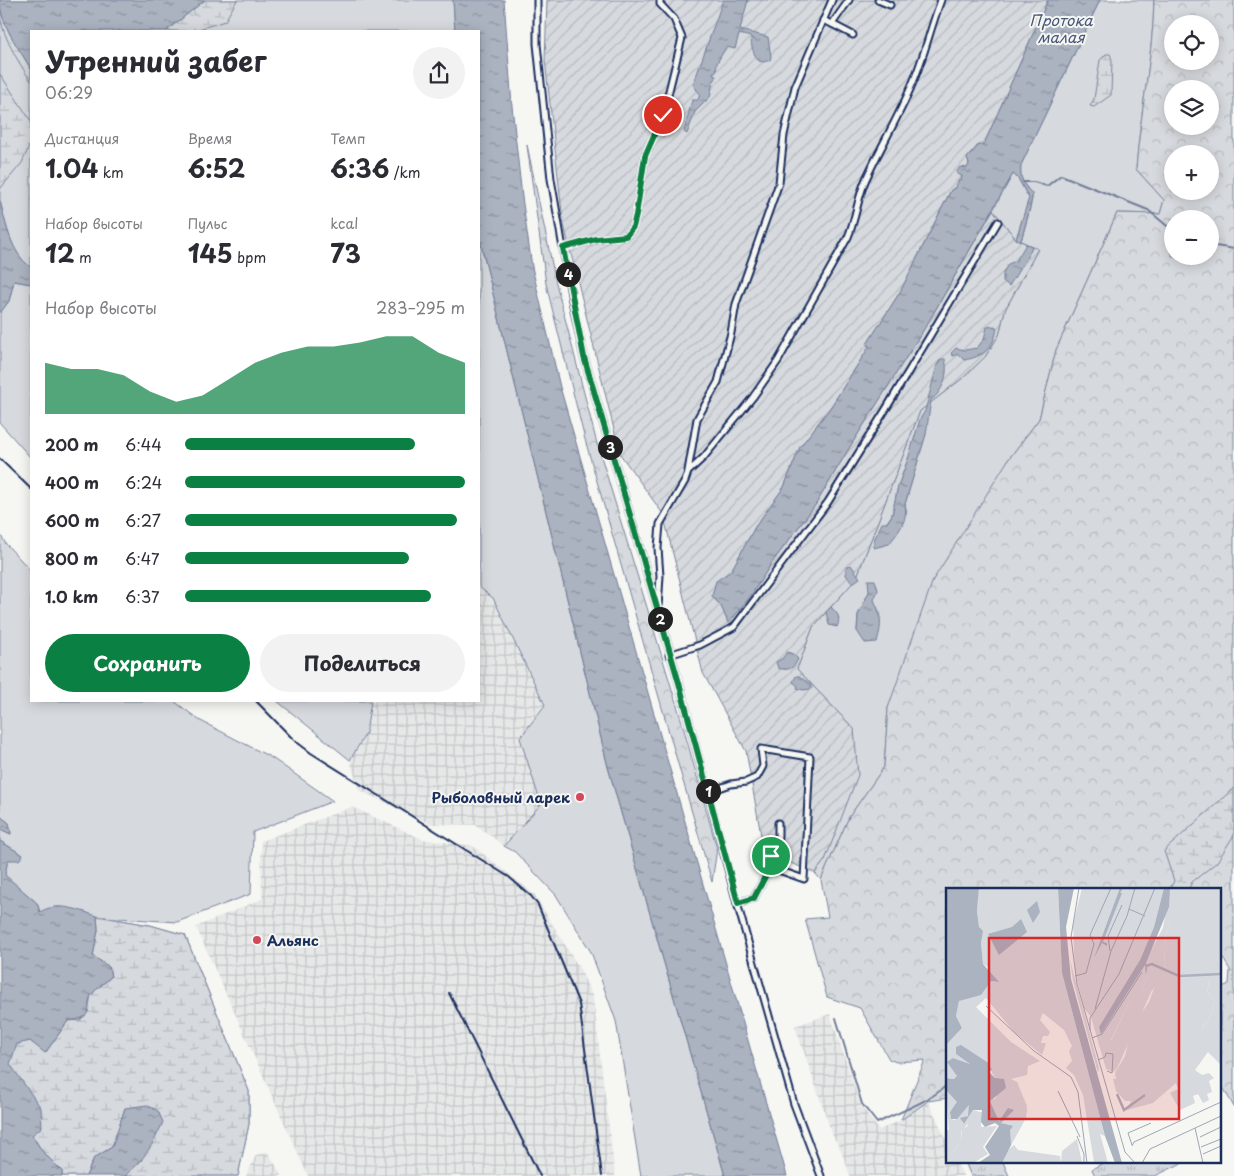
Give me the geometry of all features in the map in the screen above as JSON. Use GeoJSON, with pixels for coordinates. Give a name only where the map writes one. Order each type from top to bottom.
{"type":"FeatureCollection","features":[{"type":"Feature","properties":{"kind":"street"},"geometry":{"type":"LineString","coordinates":[[537,0],[537,44],[551,179],[584,357],[669,655],[679,683],[794,1104],[821,1176]]}},
{"type":"Feature","properties":{"kind":"street"},"geometry":{"type":"LineString","coordinates":[[563,248],[596,239],[626,236],[633,227],[645,156],[663,115],[682,38],[674,19],[660,4],[660,0]]}},
{"type":"Feature","properties":{"kind":"street"},"geometry":{"type":"LineString","coordinates":[[657,611],[660,576],[658,548],[660,524],[685,481],[697,419],[718,382],[731,333],[736,304],[779,183],[784,135],[795,87],[832,0]]}},
{"type":"Feature","properties":{"kind":"street"},"geometry":{"type":"LineString","coordinates":[[832,24],[849,0]]}},
{"type":"Feature","properties":{"kind":"street"},"geometry":{"type":"LineString","coordinates":[[878,0],[890,6]]}},
{"type":"Feature","properties":{"kind":"street"},"geometry":{"type":"LineString","coordinates":[[688,472],[704,457],[753,397],[773,368],[848,237],[854,223],[864,181],[911,88],[941,0]]}},
{"type":"Feature","properties":{"kind":"street"},"geometry":{"type":"LineString","coordinates":[[823,20],[853,35]]}},
{"type":"Feature","properties":{"kind":"street"},"geometry":{"type":"LineString","coordinates":[[669,655],[700,645],[734,627],[828,502],[998,222]]}},
{"type":"Feature","properties":{"kind":"street"},"geometry":{"type":"LineString","coordinates":[[708,792],[731,784],[746,782],[757,777],[763,766],[761,749],[810,757],[804,879],[770,867]]}},
{"type":"Feature","properties":{"kind":"street"},"geometry":{"type":"LineString","coordinates":[[738,903],[754,898],[770,867],[771,848],[778,838],[778,823]]}},
{"type":"Feature","properties":{"kind":"shaded area"},"geometry":{"type":"Polygon","coordinates":[[[480,588],[493,597],[545,705],[521,738],[541,804],[504,846],[476,825],[431,824],[359,790],[350,760],[366,733],[371,702],[480,702],[480,588]]]}},
{"type":"Feature","properties":{"kind":"shaded area"},"geometry":{"type":"Polygon","coordinates":[[[352,807],[422,839],[473,846],[534,894],[581,971],[593,998],[615,1176],[308,1176],[196,927],[262,899],[261,841],[352,807]]]}},
{"type":"Feature","properties":{"kind":"shaded area"},"geometry":{"type":"Polygon","coordinates":[[[830,1014],[861,1106],[879,1130],[901,1120],[928,1101],[946,1139],[946,1164],[958,1164],[963,1176],[850,1176],[842,1153],[832,1134],[795,1026],[830,1014]]]}},
{"type":"Feature","properties":{"kind":"shaded area"},"geometry":{"type":"Polygon","coordinates":[[[268,1152],[282,1176],[246,1176],[256,1155],[268,1152]]]}},
{"type":"Feature","properties":{"kind":"green space"},"geometry":{"type":"Polygon","coordinates":[[[0,0],[453,0],[455,30],[30,30],[30,266],[19,254],[10,238],[0,201],[0,0]]]}},
{"type":"Feature","properties":{"kind":"green space"},"geometry":{"type":"Polygon","coordinates":[[[205,0],[237,0],[225,21],[195,30],[167,30],[205,0]]]}},
{"type":"Feature","properties":{"kind":"green space"},"geometry":{"type":"Polygon","coordinates":[[[547,0],[1048,0],[984,144],[978,145],[967,158],[969,164],[964,175],[957,186],[951,190],[900,292],[867,344],[869,347],[830,408],[800,447],[784,487],[755,527],[731,571],[712,596],[721,606],[729,623],[750,597],[771,564],[816,504],[929,321],[993,210],[1016,239],[1038,249],[1005,310],[999,335],[985,357],[964,377],[920,411],[856,579],[813,627],[797,669],[854,729],[858,775],[825,860],[815,873],[764,852],[746,751],[703,673],[663,514],[620,454],[563,221],[545,60],[547,0]]]}},
{"type":"Feature","properties":{"kind":"green space"},"geometry":{"type":"Polygon","coordinates":[[[1100,0],[1154,0],[1151,43],[1136,169],[1164,200],[1160,214],[1117,213],[1056,350],[1039,419],[1008,460],[888,708],[884,767],[849,817],[821,880],[815,873],[825,860],[854,729],[797,669],[813,627],[856,579],[920,411],[964,377],[985,357],[999,335],[1005,310],[1038,249],[1021,241],[1032,194],[1022,180],[1021,165],[1100,0]],[[926,434],[908,459],[898,486],[892,515],[874,540],[907,513],[905,504],[926,434]],[[869,592],[858,615],[857,631],[881,615],[869,592]]]}},
{"type":"Feature","properties":{"kind":"green space"},"geometry":{"type":"Polygon","coordinates":[[[1154,0],[1234,0],[1234,1107],[1222,1086],[1222,987],[1229,984],[1230,970],[1222,956],[1222,888],[946,888],[946,1098],[928,1101],[901,1120],[925,1060],[896,1062],[889,1059],[860,1008],[827,997],[805,919],[828,917],[821,880],[849,817],[884,767],[888,708],[933,580],[1008,460],[1039,419],[1056,350],[1117,213],[1160,214],[1164,200],[1136,169],[1149,64],[1154,0]]]}},
{"type":"Feature","properties":{"kind":"green space"},"geometry":{"type":"Polygon","coordinates":[[[0,11],[10,34],[30,67],[30,79],[16,57],[3,29],[0,11]]]}},
{"type":"Feature","properties":{"kind":"green space"},"geometry":{"type":"Polygon","coordinates":[[[1106,54],[1110,54],[1112,60],[1111,95],[1094,107],[1090,106],[1094,99],[1100,60],[1106,54]]]}},
{"type":"Feature","properties":{"kind":"green space"},"geometry":{"type":"Polygon","coordinates":[[[0,74],[30,119],[30,144],[22,163],[0,189],[0,74]]]}},
{"type":"Feature","properties":{"kind":"green space"},"geometry":{"type":"Polygon","coordinates":[[[527,145],[556,283],[596,440],[681,719],[717,849],[712,882],[584,436],[546,284],[527,145]]]}},
{"type":"Feature","properties":{"kind":"green space"},"geometry":{"type":"Polygon","coordinates":[[[1013,174],[1018,178],[1029,198],[1016,239],[993,210],[1013,174]]]}},
{"type":"Feature","properties":{"kind":"green space"},"geometry":{"type":"Polygon","coordinates":[[[480,240],[608,767],[725,1176],[641,1176],[616,1021],[591,952],[556,895],[515,852],[504,846],[541,804],[520,738],[545,705],[493,598],[480,588],[480,240]]]}},
{"type":"Feature","properties":{"kind":"green space"},"geometry":{"type":"Polygon","coordinates":[[[14,281],[30,284],[30,457],[0,423],[0,313],[9,301],[14,281]]]}},
{"type":"Feature","properties":{"kind":"green space"},"geometry":{"type":"Polygon","coordinates":[[[0,534],[6,544],[30,570],[30,702],[175,702],[199,720],[272,758],[333,801],[253,832],[251,894],[177,922],[104,917],[150,925],[185,935],[249,1091],[249,1124],[238,1176],[125,1176],[142,1160],[94,1158],[86,1176],[62,1176],[40,912],[37,903],[4,875],[8,860],[23,855],[0,841],[0,829],[11,834],[9,823],[0,816],[0,534]]]}},
{"type":"Feature","properties":{"kind":"green space"},"geometry":{"type":"Polygon","coordinates":[[[278,702],[371,702],[366,733],[350,760],[278,702]]]}},
{"type":"Feature","properties":{"kind":"green space"},"geometry":{"type":"Polygon","coordinates":[[[1234,788],[1234,835],[1217,862],[1192,882],[1189,888],[1170,888],[1174,881],[1164,851],[1234,788]]]}},
{"type":"Feature","properties":{"kind":"green space"},"geometry":{"type":"Polygon","coordinates":[[[97,916],[150,925],[185,935],[249,1091],[249,1124],[238,1176],[125,1176],[142,1160],[125,1108],[112,1147],[94,1158],[86,1176],[62,1176],[62,1171],[42,1151],[32,1135],[9,1064],[16,1044],[30,1041],[46,1052],[68,1021],[80,1020],[88,1012],[91,994],[111,977],[109,967],[93,956],[98,930],[97,916]]]}},
{"type":"Feature","properties":{"kind":"green space"},"geometry":{"type":"Polygon","coordinates":[[[966,1164],[1004,1164],[1009,1176],[971,1176],[966,1164]]]}},
{"type":"Feature","properties":{"kind":"green space"},"geometry":{"type":"Polygon","coordinates":[[[1101,1164],[1180,1164],[1155,1176],[1095,1176],[1092,1169],[1101,1164]]]}},
{"type":"Feature","properties":{"kind":"water"},"geometry":{"type":"Polygon","coordinates":[[[0,0],[205,0],[167,30],[30,30],[30,67],[7,27],[0,0]]]}},
{"type":"Feature","properties":{"kind":"water"},"geometry":{"type":"Polygon","coordinates":[[[453,0],[504,0],[512,106],[532,267],[560,387],[787,1176],[725,1176],[608,767],[480,240],[480,30],[455,30],[453,0]]]}},
{"type":"Feature","properties":{"kind":"water"},"geometry":{"type":"Polygon","coordinates":[[[723,0],[748,0],[740,30],[768,37],[771,57],[770,60],[764,62],[759,61],[751,44],[751,37],[739,34],[735,49],[726,47],[717,63],[716,72],[713,72],[713,75],[716,76],[713,81],[710,97],[695,112],[687,134],[684,132],[692,100],[698,100],[700,94],[693,85],[723,0]]]}},
{"type":"Feature","properties":{"kind":"water","name":"Протока малая"},"geometry":{"type":"Polygon","coordinates":[[[1048,0],[1100,0],[1021,165],[1022,180],[1032,194],[1032,197],[1021,241],[1016,239],[1029,198],[1013,174],[929,321],[816,504],[771,564],[750,597],[728,623],[721,606],[712,596],[716,581],[731,571],[755,527],[784,487],[800,447],[830,408],[869,347],[867,344],[900,292],[951,190],[961,180],[962,176],[956,173],[960,167],[967,168],[969,164],[967,158],[979,145],[984,144],[1048,0]]]}},
{"type":"Feature","properties":{"kind":"water"},"geometry":{"type":"Polygon","coordinates":[[[0,201],[10,238],[19,254],[30,266],[30,284],[14,281],[9,301],[0,313],[0,201]]]}},
{"type":"Feature","properties":{"kind":"water"},"geometry":{"type":"Polygon","coordinates":[[[1026,244],[1032,246],[1030,252],[1009,286],[1003,281],[1003,273],[1008,264],[1016,261],[1026,244]]]}},
{"type":"Feature","properties":{"kind":"water"},"geometry":{"type":"Polygon","coordinates":[[[995,326],[997,328],[996,335],[990,346],[982,354],[964,360],[958,354],[953,356],[951,353],[956,348],[965,350],[977,348],[984,339],[987,327],[995,326]]]}},
{"type":"Feature","properties":{"kind":"water"},"geometry":{"type":"Polygon","coordinates":[[[941,359],[945,359],[946,364],[944,382],[939,392],[931,400],[926,434],[905,504],[904,521],[889,544],[874,548],[874,540],[882,523],[887,523],[892,515],[898,486],[920,419],[925,411],[937,365],[941,359]]]}},
{"type":"Feature","properties":{"kind":"water"},"geometry":{"type":"Polygon","coordinates":[[[851,565],[860,578],[853,583],[846,575],[846,567],[851,565]]]}},
{"type":"Feature","properties":{"kind":"water"},"geometry":{"type":"Polygon","coordinates":[[[868,580],[875,580],[878,590],[874,600],[880,616],[880,630],[877,642],[865,643],[857,631],[858,615],[869,592],[868,580]]]}},
{"type":"Feature","properties":{"kind":"water"},"geometry":{"type":"Polygon","coordinates":[[[831,607],[838,616],[837,627],[829,625],[826,612],[831,607]]]}},
{"type":"Feature","properties":{"kind":"water"},"geometry":{"type":"Polygon","coordinates":[[[787,652],[793,654],[798,659],[795,665],[785,669],[778,668],[776,662],[783,658],[787,652]]]}},
{"type":"Feature","properties":{"kind":"water"},"geometry":{"type":"Polygon","coordinates":[[[796,676],[799,676],[811,685],[811,689],[803,690],[797,688],[798,686],[793,682],[796,676]]]}},
{"type":"Feature","properties":{"kind":"water"},"geometry":{"type":"Polygon","coordinates":[[[0,816],[9,823],[11,834],[0,829],[0,816]]]}},
{"type":"Feature","properties":{"kind":"water"},"geometry":{"type":"Polygon","coordinates":[[[0,841],[23,855],[19,860],[8,860],[5,875],[37,903],[40,912],[54,907],[61,907],[97,916],[98,930],[93,956],[109,967],[111,977],[93,993],[90,998],[87,1014],[84,1017],[68,1021],[45,1053],[30,1041],[17,1044],[10,1064],[41,1108],[42,1127],[32,1135],[42,1151],[62,1171],[62,1176],[0,1176],[0,841]]]}},
{"type":"Feature","properties":{"kind":"water"},"geometry":{"type":"Polygon","coordinates":[[[147,1105],[158,1111],[163,1122],[143,1158],[125,1176],[86,1176],[94,1158],[112,1147],[125,1108],[147,1105]]]}},
{"type":"Feature","properties":{"kind":"waterway"},"geometry":{"type":"LineString","coordinates":[[1023,182],[1034,182],[1047,186],[1061,175],[1148,210],[1164,223]]}},
{"type":"Feature","properties":{"kind":"waterway"},"geometry":{"type":"LineString","coordinates":[[1219,246],[1234,249]]}},
{"type":"Feature","properties":{"kind":"waterway"},"geometry":{"type":"LineString","coordinates":[[836,1018],[862,1104],[877,1123],[925,1100],[946,1085]]}},
{"type":"Feature","properties":{"kind":"railway"},"geometry":{"type":"LineString","coordinates":[[0,459],[30,488]]}},
{"type":"Feature","properties":{"kind":"railway"},"geometry":{"type":"LineString","coordinates":[[257,702],[294,740],[311,753],[509,877],[531,896],[538,905],[579,1004],[602,1176]]}},
{"type":"Feature","properties":{"kind":"railway"},"geometry":{"type":"LineString","coordinates":[[449,993],[540,1176]]}},
{"type":"Feature","properties":{"kind":"place","name":"Рыболовный ларек"},"geometry":{"type":"Point","coordinates":[580,797]}},
{"type":"Feature","properties":{"kind":"place","name":"Альянс"},"geometry":{"type":"Point","coordinates":[257,940]}},
{"type":"Feature","properties":{"kind":"route"},"geometry":{"type":"LineString","coordinates":[[663,115],[645,156],[633,227],[626,236],[596,239],[563,248],[584,357],[669,655],[679,683],[738,903],[754,898],[770,867],[771,856]]}}]}
